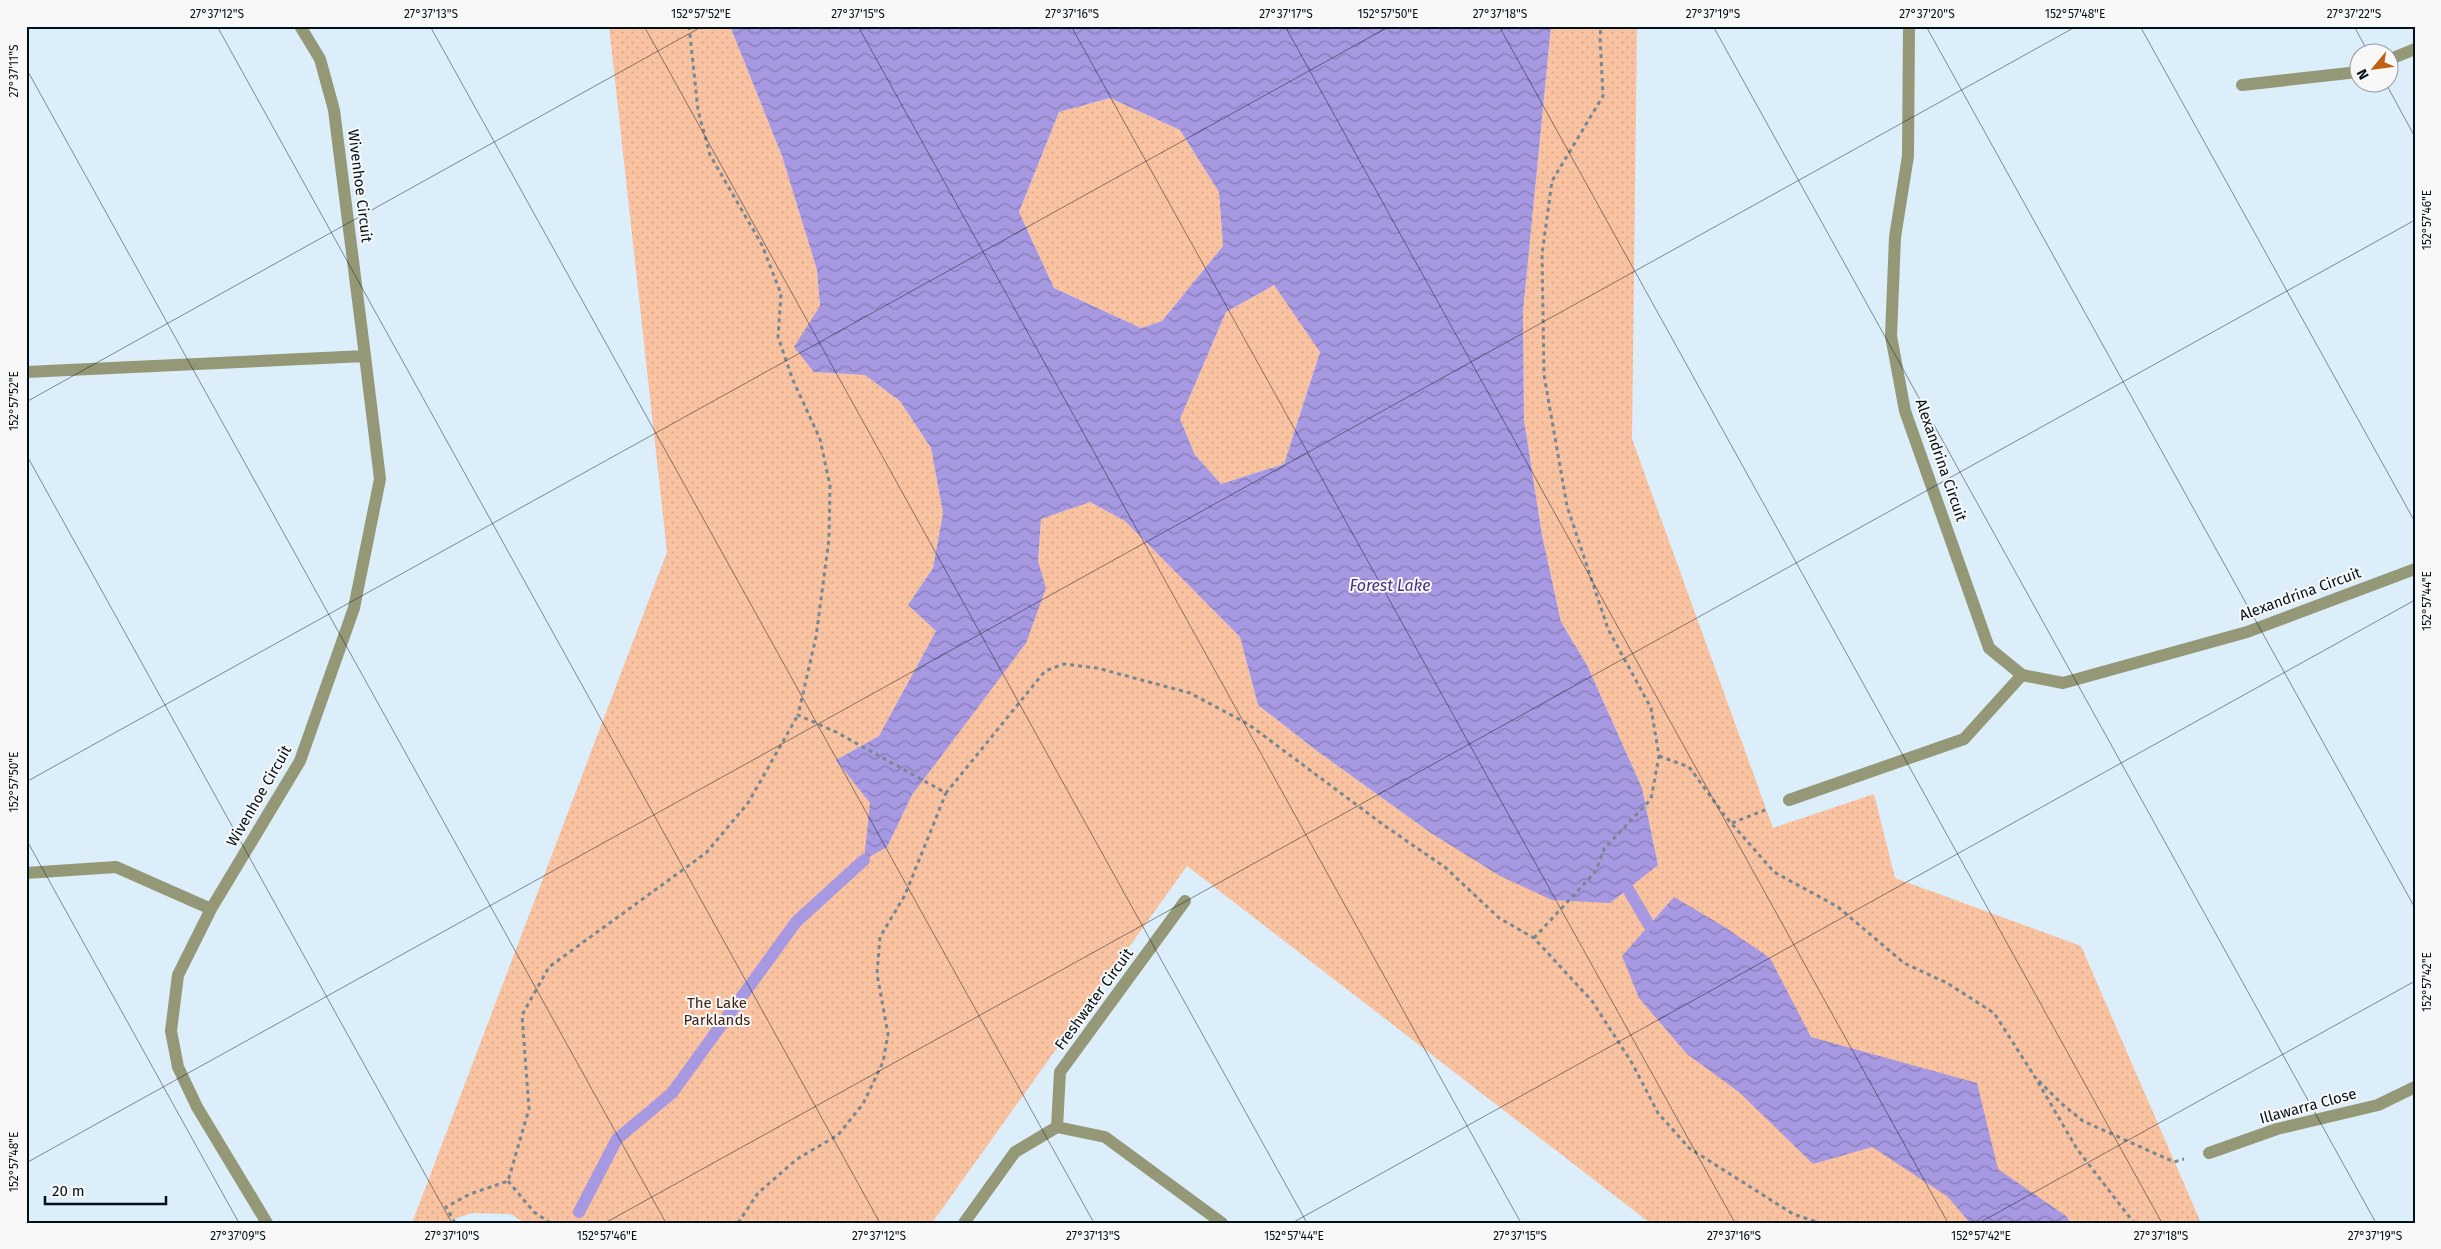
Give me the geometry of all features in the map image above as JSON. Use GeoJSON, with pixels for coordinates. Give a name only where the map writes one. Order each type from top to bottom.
{"type":"FeatureCollection","features":[{"type":"Feature","properties":{"kind":"street","name":"Wivenhoe Circuit"},"geometry":{"type":"LineString","coordinates":[[267,1223],[197,1107],[178,1067],[171,1031],[178,975],[211,909],[300,761],[354,608],[380,479],[334,110],[320,59],[300,26]]}},
{"type":"Feature","properties":{"kind":"street","name":"Alexandrina Circuit"},"geometry":{"type":"LineString","coordinates":[[1910,26],[1908,156],[1894,237],[1891,336],[1905,411],[1989,648],[2022,675],[2063,683],[2246,632],[2415,569]]}},
{"type":"Feature","properties":{"kind":"street"},"geometry":{"type":"LineString","coordinates":[[2398,56],[2415,49]]}},
{"type":"Feature","properties":{"kind":"street"},"geometry":{"type":"LineString","coordinates":[[2242,85],[2348,73]]}},
{"type":"Feature","properties":{"kind":"street"},"geometry":{"type":"LineString","coordinates":[[26,372],[365,356]]}},
{"type":"Feature","properties":{"kind":"street"},"geometry":{"type":"LineString","coordinates":[[1789,800],[1964,739],[2022,675]]}},
{"type":"Feature","properties":{"kind":"street"},"geometry":{"type":"LineString","coordinates":[[26,873],[116,867],[211,909]]}},
{"type":"Feature","properties":{"kind":"street","name":"Freshwater Circuit"},"geometry":{"type":"LineString","coordinates":[[1057,1127],[1060,1072],[1185,901]]}},
{"type":"Feature","properties":{"kind":"street","name":"Illawarra Close"},"geometry":{"type":"LineString","coordinates":[[2208,1153],[2277,1129],[2378,1104],[2415,1087]]}},
{"type":"Feature","properties":{"kind":"street"},"geometry":{"type":"LineString","coordinates":[[964,1223],[1015,1152],[1057,1127],[1105,1138],[1222,1223]]}},
{"type":"Feature","properties":{"kind":"path"},"geometry":{"type":"LineString","coordinates":[[508,1181],[529,1109],[522,1015],[549,967],[706,853],[748,804],[798,715],[819,618],[830,539],[830,486],[820,439],[792,378],[778,337],[781,294],[762,245],[710,155],[698,110],[689,26]]}},
{"type":"Feature","properties":{"kind":"path"},"geometry":{"type":"LineString","coordinates":[[1534,938],[1596,871],[1604,849],[1651,799],[1659,756],[1652,708],[1608,629],[1568,506],[1544,375],[1542,254],[1552,181],[1603,96],[1601,26]]}},
{"type":"Feature","properties":{"kind":"path"},"geometry":{"type":"LineString","coordinates":[[738,1223],[758,1193],[797,1159],[838,1135],[863,1104],[883,1062],[888,1034],[877,974],[880,937],[905,895],[946,793],[1045,671],[1064,664],[1097,668],[1190,693],[1248,724],[1385,826],[1446,868],[1499,918],[1534,938],[1592,1001],[1632,1063],[1658,1113],[1689,1148],[1793,1214],[1820,1223]]}},
{"type":"Feature","properties":{"kind":"path"},"geometry":{"type":"LineString","coordinates":[[798,715],[836,732],[946,793]]}},
{"type":"Feature","properties":{"kind":"path"},"geometry":{"type":"LineString","coordinates":[[1659,756],[1689,767],[1732,823],[1774,872],[1838,907],[1904,963],[1947,983],[1994,1013],[2035,1077],[2077,1149],[2134,1223]]}},
{"type":"Feature","properties":{"kind":"path"},"geometry":{"type":"LineString","coordinates":[[1732,823],[1789,800]]}},
{"type":"Feature","properties":{"kind":"path"},"geometry":{"type":"LineString","coordinates":[[2035,1077],[2063,1106],[2083,1121],[2174,1162],[2208,1153]]}},
{"type":"Feature","properties":{"kind":"path"},"geometry":{"type":"LineString","coordinates":[[455,1223],[446,1207],[470,1194],[508,1181]]}},
{"type":"Feature","properties":{"kind":"path"},"geometry":{"type":"LineString","coordinates":[[508,1181],[534,1212],[550,1223]]}},
{"type":"Feature","properties":{"kind":"green space","name":"The Lake Parklands"},"geometry":{"type":"Polygon","coordinates":[[[609,26],[730,26],[782,156],[817,270],[820,306],[814,372],[865,375],[900,401],[931,448],[943,513],[933,568],[908,605],[936,631],[879,736],[836,760],[870,803],[887,847],[912,795],[1046,588],[1038,561],[1041,519],[1090,502],[1125,521],[1240,637],[1258,705],[1317,751],[1431,833],[1610,903],[1658,864],[1642,788],[1587,665],[1561,622],[1542,535],[1524,420],[1523,312],[1551,26],[1637,26],[1632,439],[1773,828],[1874,794],[1895,878],[2081,946],[2201,1223],[1650,1223],[1187,866],[932,1223],[524,1223],[511,1214],[472,1213],[442,1223],[412,1223],[667,552],[609,26]]]}},
{"type":"Feature","properties":{"kind":"green space"},"geometry":{"type":"Polygon","coordinates":[[[1110,98],[1180,130],[1219,192],[1223,246],[1162,321],[1141,328],[1054,288],[1019,212],[1059,112],[1110,98]]]}},
{"type":"Feature","properties":{"kind":"green space"},"geometry":{"type":"Polygon","coordinates":[[[1274,285],[1320,351],[1284,464],[1221,484],[1195,455],[1180,419],[1226,312],[1274,285]]]}},
{"type":"Feature","properties":{"kind":"water","name":"Forest Lake"},"geometry":{"type":"Polygon","coordinates":[[[730,26],[1551,26],[1523,312],[1524,420],[1542,535],[1561,622],[1587,665],[1642,788],[1658,865],[1610,903],[1552,900],[1500,876],[1431,833],[1317,751],[1258,705],[1240,637],[1125,521],[1090,502],[1041,519],[1038,561],[1046,588],[1026,643],[912,795],[887,847],[864,860],[870,803],[836,760],[879,736],[936,631],[908,605],[933,568],[943,513],[931,448],[900,401],[865,375],[814,372],[794,347],[820,306],[817,270],[782,156],[730,26]],[[1110,98],[1059,112],[1019,212],[1054,288],[1141,328],[1162,321],[1223,246],[1219,192],[1180,130],[1110,98]],[[1274,285],[1226,312],[1180,419],[1195,455],[1221,484],[1284,464],[1320,352],[1274,285]]]}},
{"type":"Feature","properties":{"kind":"water"},"geometry":{"type":"Polygon","coordinates":[[[1674,897],[1723,926],[1770,958],[1811,1037],[1977,1083],[1998,1169],[2066,1216],[2071,1223],[1970,1223],[1948,1197],[1872,1147],[1813,1164],[1740,1093],[1687,1054],[1639,998],[1622,956],[1674,897]]]}},
{"type":"Feature","properties":{"kind":"waterway"},"geometry":{"type":"LineString","coordinates":[[579,1212],[617,1139],[672,1093],[796,922],[864,860]]}},
{"type":"Feature","properties":{"kind":"waterway"},"geometry":{"type":"LineString","coordinates":[[1628,889],[1649,925]]}}]}
